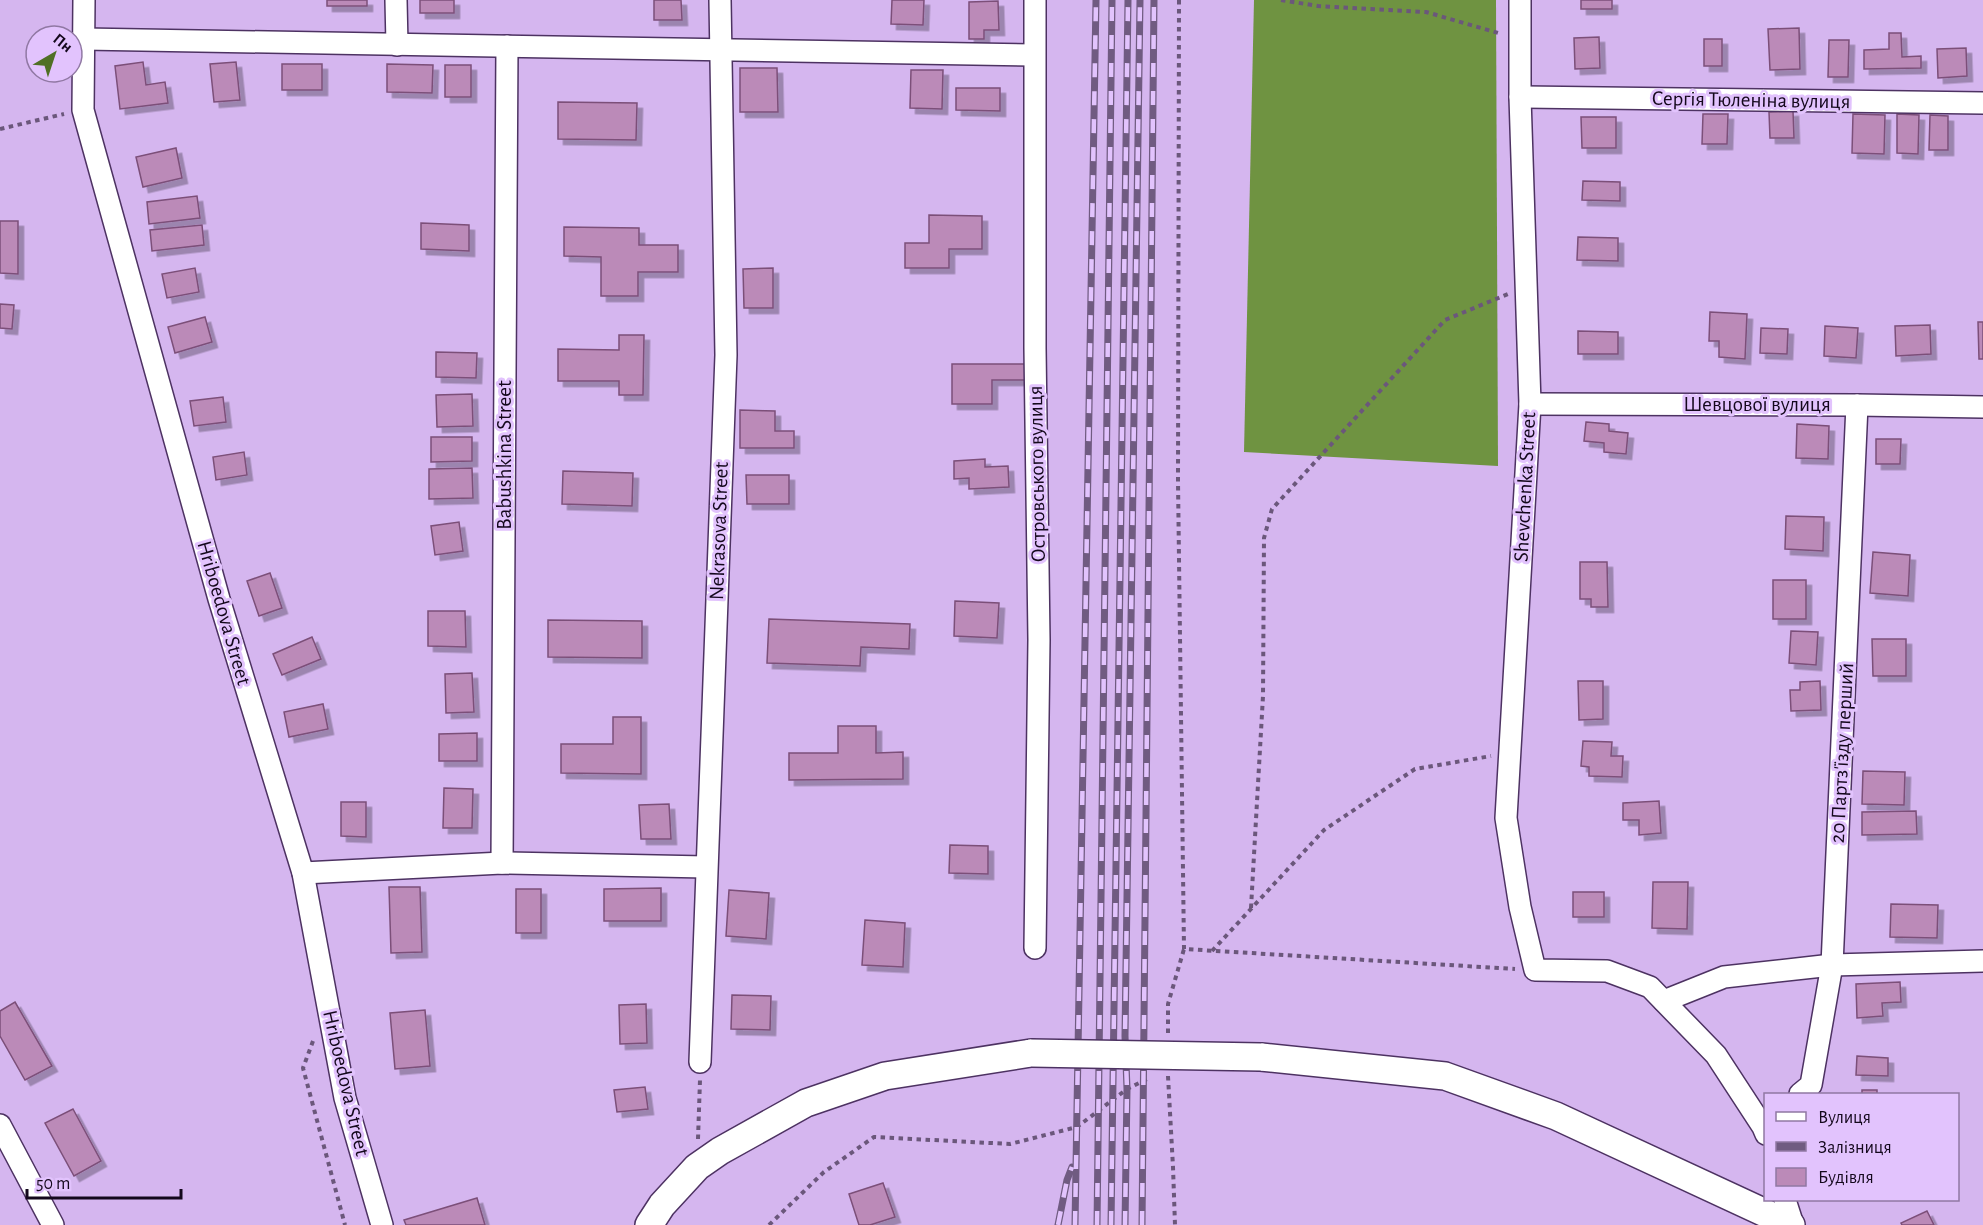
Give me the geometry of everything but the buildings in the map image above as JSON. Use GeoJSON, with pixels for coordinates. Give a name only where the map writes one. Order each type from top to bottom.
{"type":"FeatureCollection","features":[{"type":"Feature","properties":{"kind":"street","name":"Hriboedova Street"},"geometry":{"type":"LineString","coordinates":[[84,0],[84,24]]}},
{"type":"Feature","properties":{"kind":"street"},"geometry":{"type":"LineString","coordinates":[[396,0],[397,45]]}},
{"type":"Feature","properties":{"kind":"street","name":"Nekrasova Street"},"geometry":{"type":"LineString","coordinates":[[700,1062],[726,355],[720,0]]}},
{"type":"Feature","properties":{"kind":"street","name":"Островського вулиця"},"geometry":{"type":"LineString","coordinates":[[1035,0],[1039,640],[1035,948]]}},
{"type":"Feature","properties":{"kind":"street","name":"Shevchenka Street"},"geometry":{"type":"LineString","coordinates":[[1520,0],[1520,97],[1530,404],[1506,818],[1520,907],[1534,970]]}},
{"type":"Feature","properties":{"kind":"street"},"geometry":{"type":"LineString","coordinates":[[84,39],[397,45],[721,47],[1034,55]]}},
{"type":"Feature","properties":{"kind":"street","name":"Babushkina Street"},"geometry":{"type":"LineString","coordinates":[[501,863],[507,46]]}},
{"type":"Feature","properties":{"kind":"street","name":"Hriboedova Street"},"geometry":{"type":"LineString","coordinates":[[83,84],[83,110],[215,588],[303,873],[345,1098],[382,1225]]}},
{"type":"Feature","properties":{"kind":"street","name":"Сергія Тюленіна вулиця"},"geometry":{"type":"LineString","coordinates":[[1520,97],[1983,104]]}},
{"type":"Feature","properties":{"kind":"street","name":"Шевцової вулиця"},"geometry":{"type":"LineString","coordinates":[[1530,404],[1983,407]]}},
{"type":"Feature","properties":{"kind":"street","name":"20 Партз'їзду перший"},"geometry":{"type":"LineString","coordinates":[[1802,1093],[1811,1085],[1832,965],[1857,405]]}},
{"type":"Feature","properties":{"kind":"street"},"geometry":{"type":"LineString","coordinates":[[303,873],[501,863],[706,867]]}},
{"type":"Feature","properties":{"kind":"street"},"geometry":{"type":"LineString","coordinates":[[1664,1001],[1724,977],[1832,965],[1983,962]]}},
{"type":"Feature","properties":{"kind":"street"},"geometry":{"type":"LineString","coordinates":[[1534,970],[1607,971],[1650,987],[1716,1055],[1764,1127]]}},
{"type":"Feature","properties":{"kind":"street"},"geometry":{"type":"LineString","coordinates":[[649,1225],[662,1206],[697,1167],[720,1151],[806,1103],[885,1076],[1031,1053],[1261,1057],[1445,1076],[1556,1116],[1792,1225]]}},
{"type":"Feature","properties":{"kind":"street"},"geometry":{"type":"LineString","coordinates":[[0,1125],[53,1225]]}},
{"type":"Feature","properties":{"kind":"street"},"geometry":{"type":"LineString","coordinates":[[1785,1201],[1792,1225]]}},
{"type":"Feature","properties":{"kind":"path"},"geometry":{"type":"LineString","coordinates":[[1168,1039],[1168,1004],[1184,949],[1178,481],[1179,0]]}},
{"type":"Feature","properties":{"kind":"path"},"geometry":{"type":"LineString","coordinates":[[1281,0],[1318,6],[1426,12],[1520,39]]}},
{"type":"Feature","properties":{"kind":"path"},"geometry":{"type":"LineString","coordinates":[[0,129],[83,110]]}},
{"type":"Feature","properties":{"kind":"path"},"geometry":{"type":"LineString","coordinates":[[1251,908],[1263,696],[1264,538],[1272,509],[1444,320],[1526,287]]}},
{"type":"Feature","properties":{"kind":"path"},"geometry":{"type":"LineString","coordinates":[[1212,951],[1324,830],[1415,769],[1509,753]]}},
{"type":"Feature","properties":{"kind":"path"},"geometry":{"type":"LineString","coordinates":[[1184,949],[1534,970]]}},
{"type":"Feature","properties":{"kind":"path"},"geometry":{"type":"LineString","coordinates":[[327,1002],[303,1068],[345,1225]]}},
{"type":"Feature","properties":{"kind":"path"},"geometry":{"type":"LineString","coordinates":[[697,1167],[700,1062]]}},
{"type":"Feature","properties":{"kind":"path"},"geometry":{"type":"LineString","coordinates":[[1160,1077],[1168,1075],[1175,1225]]}},
{"type":"Feature","properties":{"kind":"path"},"geometry":{"type":"LineString","coordinates":[[769,1225],[824,1172],[874,1137],[1010,1144],[1077,1127],[1126,1089],[1152,1078]]}},
{"type":"Feature","properties":{"kind":"green space"},"geometry":{"type":"Polygon","coordinates":[[[1254,0],[1496,0],[1498,466],[1244,452],[1254,0]]]}},
{"type":"Feature","properties":{"kind":"railway"},"geometry":{"type":"LineString","coordinates":[[1075,1225],[1096,0]]}},
{"type":"Feature","properties":{"kind":"railway"},"geometry":{"type":"LineString","coordinates":[[1097,1225],[1112,0]]}},
{"type":"Feature","properties":{"kind":"railway"},"geometry":{"type":"LineString","coordinates":[[1111,1225],[1128,0]]}},
{"type":"Feature","properties":{"kind":"railway"},"geometry":{"type":"LineString","coordinates":[[1125,1225],[1127,1089],[1125,1036],[1140,0]]}},
{"type":"Feature","properties":{"kind":"railway"},"geometry":{"type":"LineString","coordinates":[[1142,1225],[1154,0]]}},
{"type":"Feature","properties":{"kind":"railway"},"geometry":{"type":"LineString","coordinates":[[1058,1225],[1067,1180],[1072,1167]]}}]}
